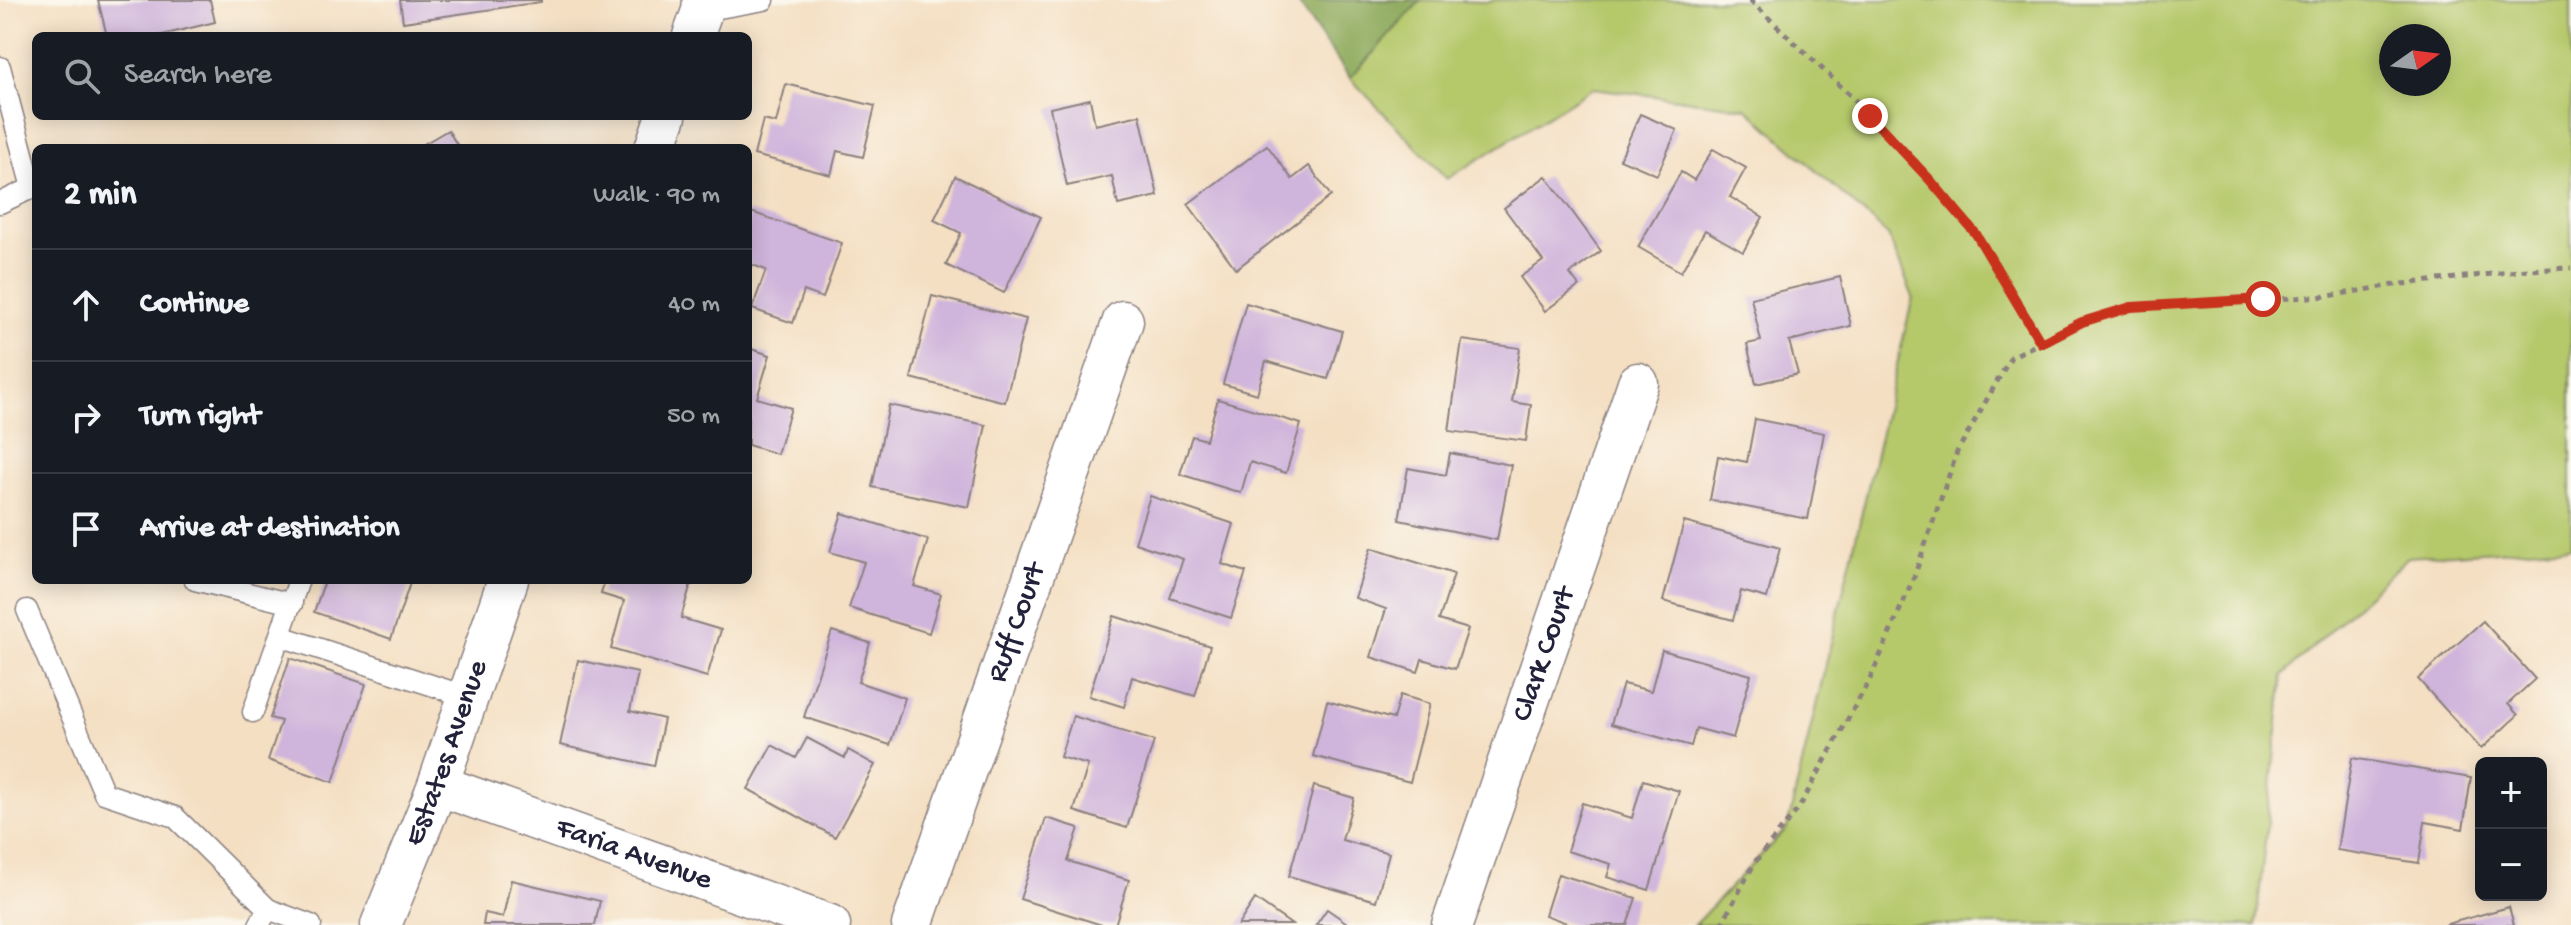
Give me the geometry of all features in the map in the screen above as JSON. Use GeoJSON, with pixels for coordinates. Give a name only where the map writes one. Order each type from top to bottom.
{"type":"FeatureCollection","features":[{"type":"Feature","properties":{"kind":"street"},"geometry":{"type":"LineString","coordinates":[[656,144],[665,120]]}},
{"type":"Feature","properties":{"kind":"street","name":"Ruff Court"},"geometry":{"type":"LineString","coordinates":[[912,925],[1123,321]]}},
{"type":"Feature","properties":{"kind":"street","name":"Clark Court"},"geometry":{"type":"LineString","coordinates":[[1452,925],[1638,383]]}},
{"type":"Feature","properties":{"kind":"street","name":"Estates Avenue"},"geometry":{"type":"LineString","coordinates":[[381,925],[438,785],[507,584]]}},
{"type":"Feature","properties":{"kind":"street","name":"Faria Avenue"},"geometry":{"type":"LineString","coordinates":[[438,785],[830,925]]}},
{"type":"Feature","properties":{"kind":"lane"},"geometry":{"type":"LineString","coordinates":[[699,16],[764,0]]}},
{"type":"Feature","properties":{"kind":"lane"},"geometry":{"type":"LineString","coordinates":[[0,67],[32,188],[0,203]]}},
{"type":"Feature","properties":{"kind":"lane"},"geometry":{"type":"LineString","coordinates":[[211,584],[292,604]]}},
{"type":"Feature","properties":{"kind":"lane"},"geometry":{"type":"LineString","coordinates":[[253,712],[298,584]]}},
{"type":"Feature","properties":{"kind":"lane"},"geometry":{"type":"LineString","coordinates":[[27,610],[104,793],[175,817],[264,917],[311,925]]}},
{"type":"Feature","properties":{"kind":"lane"},"geometry":{"type":"LineString","coordinates":[[280,636],[468,697]]}},
{"type":"Feature","properties":{"kind":"path"},"geometry":{"type":"LineString","coordinates":[[1750,0],[1870,116],[1976,234],[2041,343]]}},
{"type":"Feature","properties":{"kind":"path"},"geometry":{"type":"LineString","coordinates":[[1721,925],[1755,862],[1799,808],[1871,677],[1914,577],[1957,452],[2011,357],[2082,322],[2131,307],[2329,296],[2527,270],[2571,268]]}},
{"type":"Feature","properties":{"kind":"green space"},"geometry":{"type":"Polygon","coordinates":[[[1296,0],[1421,0],[1350,78],[1296,0]]]}},
{"type":"Feature","properties":{"kind":"green space"},"geometry":{"type":"Polygon","coordinates":[[[1421,0],[2571,0],[2571,546],[2408,557],[2283,675],[2256,925],[1694,925],[1787,828],[1913,297],[1888,235],[1746,108],[1593,88],[1447,179],[1350,78],[1421,0]]]}},
{"type":"Feature","properties":{"kind":"building"},"geometry":{"type":"Polygon","coordinates":[[[98,0],[210,0],[215,22],[174,32],[106,32],[98,0]]]}},
{"type":"Feature","properties":{"kind":"building"},"geometry":{"type":"Polygon","coordinates":[[[400,0],[541,0],[541,2],[403,22],[400,0]]]}},
{"type":"Feature","properties":{"kind":"building"},"geometry":{"type":"Polygon","coordinates":[[[786,84],[875,106],[863,157],[837,151],[831,175],[754,155],[763,120],[776,123],[786,84]]]}},
{"type":"Feature","properties":{"kind":"building"},"geometry":{"type":"Polygon","coordinates":[[[1090,99],[1095,125],[1140,115],[1158,196],[1118,205],[1112,176],[1067,186],[1050,108],[1090,99]]]}},
{"type":"Feature","properties":{"kind":"building"},"geometry":{"type":"Polygon","coordinates":[[[1640,114],[1677,130],[1657,175],[1620,159],[1640,114]]]}},
{"type":"Feature","properties":{"kind":"building"},"geometry":{"type":"Polygon","coordinates":[[[448,130],[457,144],[424,144],[448,130]]]}},
{"type":"Feature","properties":{"kind":"building"},"geometry":{"type":"Polygon","coordinates":[[[1267,145],[1292,179],[1309,166],[1331,196],[1236,269],[1188,204],[1267,145]]]}},
{"type":"Feature","properties":{"kind":"building"},"geometry":{"type":"Polygon","coordinates":[[[1713,149],[1746,168],[1730,197],[1763,217],[1743,252],[1705,230],[1681,272],[1638,247],[1681,172],[1694,180],[1713,149]]]}},
{"type":"Feature","properties":{"kind":"building"},"geometry":{"type":"Polygon","coordinates":[[[955,176],[1041,217],[1004,293],[946,265],[961,233],[934,220],[955,176]]]}},
{"type":"Feature","properties":{"kind":"building"},"geometry":{"type":"Polygon","coordinates":[[[1546,176],[1601,251],[1570,274],[1579,286],[1545,311],[1520,277],[1543,261],[1504,208],[1546,176]]]}},
{"type":"Feature","properties":{"kind":"building"},"geometry":{"type":"Polygon","coordinates":[[[752,212],[842,243],[823,298],[804,291],[793,323],[752,309],[766,270],[752,265],[752,212]]]}},
{"type":"Feature","properties":{"kind":"building"},"geometry":{"type":"Polygon","coordinates":[[[1840,277],[1851,326],[1789,341],[1798,374],[1756,384],[1747,344],[1761,341],[1751,298],[1840,277]]]}},
{"type":"Feature","properties":{"kind":"building"},"geometry":{"type":"Polygon","coordinates":[[[932,296],[1026,319],[1005,402],[911,378],[932,296]]]}},
{"type":"Feature","properties":{"kind":"building"},"geometry":{"type":"Polygon","coordinates":[[[1246,303],[1342,331],[1328,379],[1266,361],[1257,394],[1223,384],[1246,303]]]}},
{"type":"Feature","properties":{"kind":"building"},"geometry":{"type":"Polygon","coordinates":[[[1462,340],[1520,348],[1512,402],[1531,405],[1526,441],[1449,431],[1462,340]]]}},
{"type":"Feature","properties":{"kind":"building"},"geometry":{"type":"Polygon","coordinates":[[[752,349],[770,355],[757,398],[791,408],[777,454],[752,446],[752,349]]]}},
{"type":"Feature","properties":{"kind":"building"},"geometry":{"type":"Polygon","coordinates":[[[1218,399],[1301,424],[1286,473],[1250,462],[1241,493],[1180,474],[1192,436],[1206,440],[1218,399]]]}},
{"type":"Feature","properties":{"kind":"building"},"geometry":{"type":"Polygon","coordinates":[[[889,405],[986,425],[969,507],[872,487],[889,405]]]}},
{"type":"Feature","properties":{"kind":"building"},"geometry":{"type":"Polygon","coordinates":[[[1755,419],[1824,433],[1808,519],[1710,500],[1718,456],[1747,462],[1755,419]]]}},
{"type":"Feature","properties":{"kind":"building"},"geometry":{"type":"Polygon","coordinates":[[[1450,453],[1511,465],[1497,540],[1399,520],[1408,468],[1446,475],[1450,453]]]}},
{"type":"Feature","properties":{"kind":"building"},"geometry":{"type":"Polygon","coordinates":[[[1150,496],[1234,524],[1222,564],[1246,572],[1231,618],[1170,598],[1183,559],[1135,543],[1150,496]]]}},
{"type":"Feature","properties":{"kind":"building"},"geometry":{"type":"Polygon","coordinates":[[[842,513],[928,540],[914,586],[941,594],[929,633],[849,608],[864,562],[830,552],[842,513]]]}},
{"type":"Feature","properties":{"kind":"building"},"geometry":{"type":"Polygon","coordinates":[[[1684,522],[1780,548],[1767,598],[1741,591],[1733,620],[1663,601],[1684,522]]]}},
{"type":"Feature","properties":{"kind":"building"},"geometry":{"type":"Polygon","coordinates":[[[1371,548],[1454,574],[1439,620],[1468,629],[1455,669],[1422,659],[1418,672],[1371,657],[1386,609],[1355,598],[1371,548]]]}},
{"type":"Feature","properties":{"kind":"building"},"geometry":{"type":"Polygon","coordinates":[[[324,584],[410,584],[391,639],[314,612],[324,584]]]}},
{"type":"Feature","properties":{"kind":"building"},"geometry":{"type":"Polygon","coordinates":[[[604,584],[691,584],[681,618],[721,630],[707,677],[611,649],[624,601],[601,594],[604,584]]]}},
{"type":"Feature","properties":{"kind":"building"},"geometry":{"type":"Polygon","coordinates":[[[1114,616],[1210,646],[1195,696],[1132,677],[1124,707],[1089,696],[1114,616]]]}},
{"type":"Feature","properties":{"kind":"building"},"geometry":{"type":"Polygon","coordinates":[[[2483,621],[2535,679],[2508,704],[2518,715],[2481,749],[2418,679],[2483,621]]]}},
{"type":"Feature","properties":{"kind":"building"},"geometry":{"type":"Polygon","coordinates":[[[832,631],[870,643],[858,682],[905,698],[890,745],[804,717],[832,631]]]}},
{"type":"Feature","properties":{"kind":"building"},"geometry":{"type":"Polygon","coordinates":[[[1662,650],[1751,675],[1733,738],[1696,728],[1691,746],[1611,724],[1623,684],[1651,691],[1662,650]]]}},
{"type":"Feature","properties":{"kind":"building"},"geometry":{"type":"Polygon","coordinates":[[[290,658],[366,684],[333,782],[268,760],[281,721],[270,718],[290,658]]]}},
{"type":"Feature","properties":{"kind":"building"},"geometry":{"type":"Polygon","coordinates":[[[578,660],[638,673],[630,711],[664,719],[654,766],[560,745],[578,660]]]}},
{"type":"Feature","properties":{"kind":"building"},"geometry":{"type":"Polygon","coordinates":[[[1400,695],[1430,704],[1410,782],[1313,756],[1327,701],[1393,719],[1400,695]]]}},
{"type":"Feature","properties":{"kind":"building"},"geometry":{"type":"Polygon","coordinates":[[[1073,716],[1154,741],[1127,828],[1074,811],[1088,765],[1060,757],[1073,716]]]}},
{"type":"Feature","properties":{"kind":"building"},"geometry":{"type":"Polygon","coordinates":[[[807,738],[845,758],[848,750],[875,765],[835,837],[748,789],[772,745],[796,758],[807,738]]]}},
{"type":"Feature","properties":{"kind":"building"},"geometry":{"type":"Polygon","coordinates":[[[2352,758],[2471,778],[2463,829],[2425,822],[2419,863],[2337,850],[2352,758]]]}},
{"type":"Feature","properties":{"kind":"building"},"geometry":{"type":"Polygon","coordinates":[[[1643,780],[1679,791],[1649,890],[1607,877],[1611,864],[1567,851],[1582,803],[1632,818],[1643,780]]]}},
{"type":"Feature","properties":{"kind":"building"},"geometry":{"type":"Polygon","coordinates":[[[1314,786],[1354,798],[1342,840],[1389,853],[1376,901],[1289,876],[1314,786]]]}},
{"type":"Feature","properties":{"kind":"building"},"geometry":{"type":"Polygon","coordinates":[[[1046,818],[1079,828],[1068,861],[1129,880],[1115,925],[1102,925],[1020,899],[1046,818]]]}},
{"type":"Feature","properties":{"kind":"building"},"geometry":{"type":"Polygon","coordinates":[[[1558,874],[1636,898],[1627,925],[1572,925],[1545,915],[1558,874]]]}},
{"type":"Feature","properties":{"kind":"building"},"geometry":{"type":"Polygon","coordinates":[[[511,880],[600,901],[595,925],[483,925],[485,913],[503,917],[511,880]]]}},
{"type":"Feature","properties":{"kind":"building"},"geometry":{"type":"Polygon","coordinates":[[[1255,899],[1292,925],[1238,925],[1255,899]]]}},
{"type":"Feature","properties":{"kind":"building"},"geometry":{"type":"Polygon","coordinates":[[[2509,907],[2514,925],[2447,924],[2509,907]]]}},
{"type":"Feature","properties":{"kind":"building"},"geometry":{"type":"Polygon","coordinates":[[[1327,909],[1350,925],[1316,925],[1327,909]]]}},
{"type":"Feature","properties":{"kind":"route"},"geometry":{"type":"LineString","coordinates":[[1870,116],[1976,234],[2041,343],[2082,322],[2131,307],[2263,299]]}}]}
